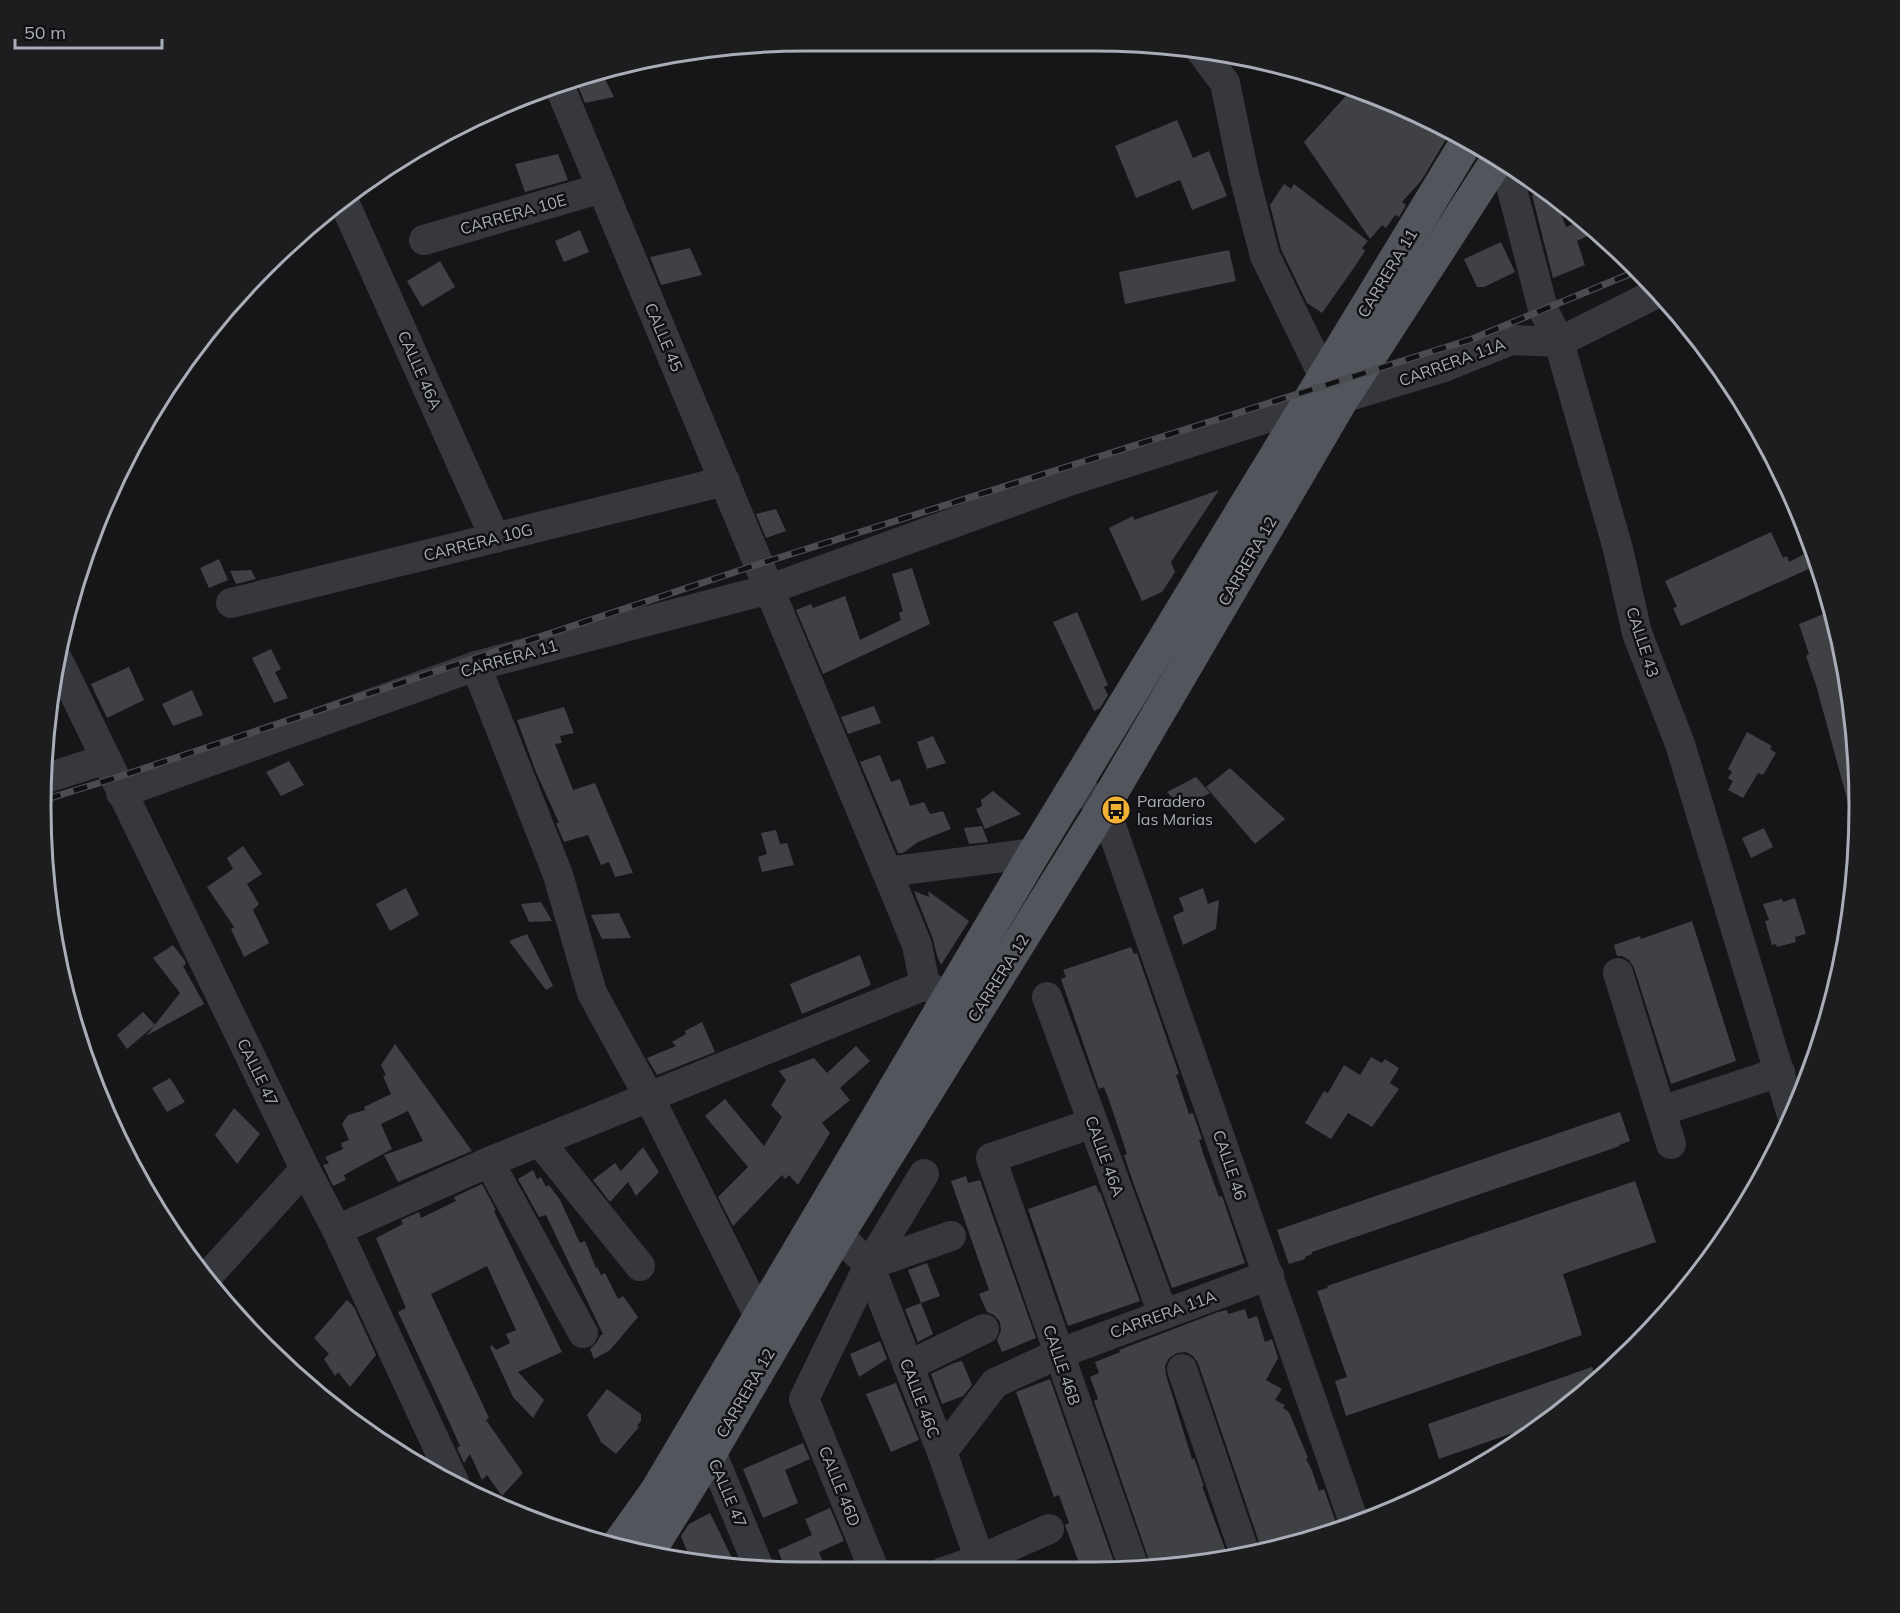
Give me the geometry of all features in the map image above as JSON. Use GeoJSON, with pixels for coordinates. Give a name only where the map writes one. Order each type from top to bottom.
{"type":"FeatureCollection","features":[{"type":"Feature","properties":{"kind":"main road","name":"CARRERA 11"},"geometry":{"type":"LineString","coordinates":[[1333,387],[1463,148]]}},
{"type":"Feature","properties":{"kind":"main road","name":"CARRERA 11"},"geometry":{"type":"LineString","coordinates":[[1307,405],[1333,387],[1493,166]]}},
{"type":"Feature","properties":{"kind":"main road","name":"CARRERA 12"},"geometry":{"type":"LineString","coordinates":[[653,1546],[711,1452],[838,1235],[1104,806],[1333,387]]}},
{"type":"Feature","properties":{"kind":"main road","name":"CARRERA 12"},"geometry":{"type":"LineString","coordinates":[[622,1539],[657,1490],[760,1318],[938,991],[1035,853],[1307,405]]}},
{"type":"Feature","properties":{"kind":"street"},"geometry":{"type":"LineString","coordinates":[[1209,60],[1225,83],[1264,256],[1333,387]]}},
{"type":"Feature","properties":{"kind":"street","name":"CALLE 45"},"geometry":{"type":"LineString","coordinates":[[562,92],[938,991]]}},
{"type":"Feature","properties":{"kind":"street","name":"CALLE 43"},"geometry":{"type":"LineString","coordinates":[[1508,175],[1543,309],[1558,342],[1618,549],[1637,633],[1680,744],[1788,1102]]}},
{"type":"Feature","properties":{"kind":"street","name":"CARRERA 10E"},"geometry":{"type":"LineString","coordinates":[[424,240],[602,188]]}},
{"type":"Feature","properties":{"kind":"street","name":"CALLE 46A"},"geometry":{"type":"LineString","coordinates":[[346,207],[495,538]]}},
{"type":"Feature","properties":{"kind":"street","name":"CARRERA 11A"},"geometry":{"type":"LineString","coordinates":[[1333,387],[1441,368],[1510,340],[1558,342],[1651,296]]}},
{"type":"Feature","properties":{"kind":"street","name":"CARRERA 11"},"geometry":{"type":"LineString","coordinates":[[121,792],[476,666],[770,589],[1072,480],[1307,405]]}},
{"type":"Feature","properties":{"kind":"street","name":"CARRERA 10G"},"geometry":{"type":"LineString","coordinates":[[231,603],[725,481]]}},
{"type":"Feature","properties":{"kind":"street"},"geometry":{"type":"LineString","coordinates":[[476,666],[558,875],[592,993],[649,1097],[760,1318]]}},
{"type":"Feature","properties":{"kind":"street","name":"CALLE 47"},"geometry":{"type":"LineString","coordinates":[[64,672],[305,1169],[337,1230],[449,1472]]}},
{"type":"Feature","properties":{"kind":"street"},"geometry":{"type":"LineString","coordinates":[[52,776],[106,759]]}},
{"type":"Feature","properties":{"kind":"street"},"geometry":{"type":"LineString","coordinates":[[1075,786],[1104,806]]}},
{"type":"Feature","properties":{"kind":"street","name":"CALLE 46"},"geometry":{"type":"LineString","coordinates":[[1104,806],[1352,1516]]}},
{"type":"Feature","properties":{"kind":"street"},"geometry":{"type":"LineString","coordinates":[[888,872],[1035,853]]}},
{"type":"Feature","properties":{"kind":"street"},"geometry":{"type":"LineString","coordinates":[[1618,973],[1671,1144]]}},
{"type":"Feature","properties":{"kind":"street"},"geometry":{"type":"LineString","coordinates":[[337,1230],[489,1162],[649,1097],[938,991]]}},
{"type":"Feature","properties":{"kind":"street","name":"CALLE 46A"},"geometry":{"type":"LineString","coordinates":[[1047,998],[1163,1314]]}},
{"type":"Feature","properties":{"kind":"street"},"geometry":{"type":"LineString","coordinates":[[1661,1111],[1780,1072]]}},
{"type":"Feature","properties":{"kind":"street","name":"CALLE 46B"},"geometry":{"type":"LineString","coordinates":[[1093,1123],[990,1158],[1131,1560]]}},
{"type":"Feature","properties":{"kind":"street"},"geometry":{"type":"LineString","coordinates":[[540,1142],[640,1266]]}},
{"type":"Feature","properties":{"kind":"street"},"geometry":{"type":"LineString","coordinates":[[489,1162],[582,1333]]}},
{"type":"Feature","properties":{"kind":"street"},"geometry":{"type":"LineString","coordinates":[[212,1272],[305,1169]]}},
{"type":"Feature","properties":{"kind":"street"},"geometry":{"type":"LineString","coordinates":[[869,1265],[924,1174]]}},
{"type":"Feature","properties":{"kind":"street","name":"CALLE 46C"},"geometry":{"type":"LineString","coordinates":[[838,1235],[869,1265],[942,1452],[981,1562]]}},
{"type":"Feature","properties":{"kind":"street"},"geometry":{"type":"LineString","coordinates":[[869,1265],[951,1236]]}},
{"type":"Feature","properties":{"kind":"street","name":"CALLE 46D"},"geometry":{"type":"LineString","coordinates":[[869,1265],[804,1399],[871,1562]]}},
{"type":"Feature","properties":{"kind":"street","name":"CARRERA 11A"},"geometry":{"type":"LineString","coordinates":[[942,1452],[995,1383],[1058,1354],[1269,1275]]}},
{"type":"Feature","properties":{"kind":"street"},"geometry":{"type":"LineString","coordinates":[[908,1366],[984,1329]]}},
{"type":"Feature","properties":{"kind":"street"},"geometry":{"type":"LineString","coordinates":[[1182,1369],[1243,1547]]}},
{"type":"Feature","properties":{"kind":"street","name":"CALLE 47"},"geometry":{"type":"LineString","coordinates":[[711,1452],[756,1560]]}},
{"type":"Feature","properties":{"kind":"street"},"geometry":{"type":"LineString","coordinates":[[989,1562],[1049,1529]]}},
{"type":"Feature","properties":{"kind":"building"},"geometry":{"type":"Polygon","coordinates":[[[605,79],[614,97],[585,103],[578,87],[605,79]]]}},
{"type":"Feature","properties":{"kind":"building"},"geometry":{"type":"Polygon","coordinates":[[[1347,95],[1383,109],[1446,139],[1421,181],[1402,202],[1406,205],[1399,217],[1395,215],[1386,228],[1382,225],[1370,239],[1304,142],[1347,95]]]}},
{"type":"Feature","properties":{"kind":"building"},"geometry":{"type":"Polygon","coordinates":[[[1177,120],[1193,158],[1209,151],[1227,196],[1192,210],[1180,180],[1136,198],[1115,146],[1177,120]]]}},
{"type":"Feature","properties":{"kind":"building"},"geometry":{"type":"Polygon","coordinates":[[[558,154],[568,180],[525,192],[515,164],[558,154]]]}},
{"type":"Feature","properties":{"kind":"building"},"geometry":{"type":"Polygon","coordinates":[[[1284,184],[1291,189],[1294,184],[1368,241],[1362,248],[1365,251],[1322,313],[1307,303],[1281,249],[1270,205],[1284,184]]]}},
{"type":"Feature","properties":{"kind":"building"},"geometry":{"type":"Polygon","coordinates":[[[1535,194],[1561,213],[1566,227],[1574,224],[1589,235],[1577,241],[1585,265],[1553,278],[1532,195],[1535,194]]]}},
{"type":"Feature","properties":{"kind":"building"},"geometry":{"type":"Polygon","coordinates":[[[580,230],[589,252],[564,262],[555,241],[580,230]]]}},
{"type":"Feature","properties":{"kind":"building"},"geometry":{"type":"Polygon","coordinates":[[[1501,242],[1515,272],[1484,287],[1477,287],[1464,259],[1501,242]]]}},
{"type":"Feature","properties":{"kind":"building"},"geometry":{"type":"Polygon","coordinates":[[[690,248],[702,275],[661,285],[650,257],[690,248]]]}},
{"type":"Feature","properties":{"kind":"building"},"geometry":{"type":"Polygon","coordinates":[[[1229,250],[1236,281],[1125,304],[1119,272],[1229,250]]]}},
{"type":"Feature","properties":{"kind":"building"},"geometry":{"type":"Polygon","coordinates":[[[440,261],[455,287],[422,307],[407,281],[440,261]]]}},
{"type":"Feature","properties":{"kind":"building"},"geometry":{"type":"Polygon","coordinates":[[[1219,490],[1171,562],[1175,572],[1162,592],[1142,601],[1109,528],[1133,516],[1134,520],[1219,490]]]}},
{"type":"Feature","properties":{"kind":"building"},"geometry":{"type":"Polygon","coordinates":[[[776,509],[786,531],[766,538],[756,514],[776,509]]]}},
{"type":"Feature","properties":{"kind":"building"},"geometry":{"type":"Polygon","coordinates":[[[1771,532],[1783,558],[1787,556],[1789,562],[1805,554],[1810,568],[1681,626],[1673,608],[1677,607],[1665,581],[1771,532]]]}},
{"type":"Feature","properties":{"kind":"building"},"geometry":{"type":"Polygon","coordinates":[[[219,559],[228,580],[209,588],[200,568],[219,559]]]}},
{"type":"Feature","properties":{"kind":"building"},"geometry":{"type":"Polygon","coordinates":[[[912,568],[930,624],[823,674],[796,610],[811,604],[813,608],[845,596],[860,640],[901,620],[899,613],[903,611],[892,574],[912,568]]]}},
{"type":"Feature","properties":{"kind":"building"},"geometry":{"type":"Polygon","coordinates":[[[251,570],[256,579],[236,584],[230,571],[251,570]]]}},
{"type":"Feature","properties":{"kind":"building"},"geometry":{"type":"Polygon","coordinates":[[[1077,612],[1108,685],[1104,687],[1108,695],[1100,708],[1094,711],[1053,622],[1077,612]]]}},
{"type":"Feature","properties":{"kind":"building"},"geometry":{"type":"Polygon","coordinates":[[[1824,614],[1843,708],[1849,806],[1806,656],[1809,654],[1799,624],[1824,614]]]}},
{"type":"Feature","properties":{"kind":"building"},"geometry":{"type":"Polygon","coordinates":[[[271,649],[281,669],[275,672],[288,698],[274,703],[252,658],[271,649]]]}},
{"type":"Feature","properties":{"kind":"building"},"geometry":{"type":"Polygon","coordinates":[[[129,667],[144,700],[107,718],[91,684],[129,667]]]}},
{"type":"Feature","properties":{"kind":"building"},"geometry":{"type":"Polygon","coordinates":[[[192,690],[203,715],[173,726],[162,704],[192,690]]]}},
{"type":"Feature","properties":{"kind":"building"},"geometry":{"type":"Polygon","coordinates":[[[874,706],[881,723],[848,734],[841,717],[874,706]]]}},
{"type":"Feature","properties":{"kind":"building"},"geometry":{"type":"Polygon","coordinates":[[[564,707],[574,733],[560,736],[562,743],[555,744],[573,790],[595,783],[633,873],[615,877],[609,862],[601,865],[588,835],[564,842],[556,823],[559,823],[536,772],[517,720],[564,707]]]}},
{"type":"Feature","properties":{"kind":"building"},"geometry":{"type":"Polygon","coordinates":[[[1747,732],[1772,746],[1770,749],[1776,753],[1763,775],[1758,773],[1743,798],[1728,790],[1733,781],[1728,778],[1732,772],[1728,769],[1747,732]]]}},
{"type":"Feature","properties":{"kind":"building"},"geometry":{"type":"Polygon","coordinates":[[[933,736],[946,763],[927,769],[917,742],[933,736]]]}},
{"type":"Feature","properties":{"kind":"building"},"geometry":{"type":"Polygon","coordinates":[[[880,755],[891,782],[900,779],[910,806],[924,802],[930,814],[943,811],[951,829],[918,842],[903,853],[898,853],[860,762],[880,755]]]}},
{"type":"Feature","properties":{"kind":"building"},"geometry":{"type":"Polygon","coordinates":[[[289,761],[304,785],[281,796],[266,772],[289,761]]]}},
{"type":"Feature","properties":{"kind":"building"},"geometry":{"type":"Polygon","coordinates":[[[1230,768],[1285,819],[1255,844],[1206,787],[1230,768]]]}},
{"type":"Feature","properties":{"kind":"building"},"geometry":{"type":"Polygon","coordinates":[[[1196,777],[1210,793],[1181,808],[1167,792],[1196,777]]]}},
{"type":"Feature","properties":{"kind":"building"},"geometry":{"type":"Polygon","coordinates":[[[993,791],[1021,814],[985,829],[976,809],[982,806],[981,800],[993,791]]]}},
{"type":"Feature","properties":{"kind":"building"},"geometry":{"type":"Polygon","coordinates":[[[982,826],[988,842],[969,844],[964,828],[982,826]]]}},
{"type":"Feature","properties":{"kind":"building"},"geometry":{"type":"Polygon","coordinates":[[[1764,828],[1773,847],[1751,858],[1742,838],[1764,828]]]}},
{"type":"Feature","properties":{"kind":"building"},"geometry":{"type":"Polygon","coordinates":[[[776,830],[780,844],[787,843],[794,865],[762,872],[758,857],[767,854],[761,833],[776,830]]]}},
{"type":"Feature","properties":{"kind":"building"},"geometry":{"type":"Polygon","coordinates":[[[243,846],[262,874],[247,884],[259,904],[253,910],[269,943],[244,957],[231,929],[234,927],[207,887],[233,869],[227,858],[243,846]]]}},
{"type":"Feature","properties":{"kind":"building"},"geometry":{"type":"Polygon","coordinates":[[[406,888],[419,915],[390,931],[376,904],[406,888]]]}},
{"type":"Feature","properties":{"kind":"building"},"geometry":{"type":"Polygon","coordinates":[[[1203,888],[1208,904],[1219,900],[1216,929],[1183,945],[1173,916],[1184,911],[1179,898],[1203,888]]]}},
{"type":"Feature","properties":{"kind":"building"},"geometry":{"type":"Polygon","coordinates":[[[914,891],[929,897],[928,891],[969,921],[941,965],[933,939],[914,891]]]}},
{"type":"Feature","properties":{"kind":"building"},"geometry":{"type":"Polygon","coordinates":[[[1795,898],[1806,934],[1795,937],[1796,942],[1777,947],[1776,944],[1772,945],[1765,921],[1769,920],[1763,904],[1795,898]]]}},
{"type":"Feature","properties":{"kind":"building"},"geometry":{"type":"Polygon","coordinates":[[[541,902],[552,921],[529,922],[521,904],[541,902]]]}},
{"type":"Feature","properties":{"kind":"building"},"geometry":{"type":"Polygon","coordinates":[[[619,913],[631,938],[602,939],[591,915],[619,913]]]}},
{"type":"Feature","properties":{"kind":"building"},"geometry":{"type":"Polygon","coordinates":[[[1692,921],[1736,1061],[1671,1084],[1634,968],[1629,960],[1617,956],[1614,945],[1640,936],[1641,939],[1692,921]]]}},
{"type":"Feature","properties":{"kind":"building"},"geometry":{"type":"Polygon","coordinates":[[[527,934],[553,986],[546,990],[509,941],[527,934]]]}},
{"type":"Feature","properties":{"kind":"building"},"geometry":{"type":"Polygon","coordinates":[[[173,945],[185,961],[186,964],[183,966],[204,1004],[146,1036],[180,993],[153,958],[173,945]]]}},
{"type":"Feature","properties":{"kind":"building"},"geometry":{"type":"Polygon","coordinates":[[[1131,947],[1134,954],[1137,953],[1179,1074],[1176,1075],[1189,1114],[1193,1113],[1202,1139],[1199,1140],[1204,1156],[1219,1197],[1222,1196],[1245,1263],[1172,1288],[1133,1182],[1124,1155],[1127,1154],[1110,1103],[1104,1087],[1099,1089],[1061,979],[1066,977],[1063,970],[1131,947]]]}},
{"type":"Feature","properties":{"kind":"building"},"geometry":{"type":"Polygon","coordinates":[[[860,955],[871,985],[802,1014],[790,984],[860,955]]]}},
{"type":"Feature","properties":{"kind":"building"},"geometry":{"type":"Polygon","coordinates":[[[143,1012],[155,1025],[127,1049],[117,1035],[143,1012]]]}},
{"type":"Feature","properties":{"kind":"building"},"geometry":{"type":"Polygon","coordinates":[[[702,1022],[715,1052],[657,1075],[647,1058],[676,1046],[672,1042],[686,1034],[685,1031],[702,1022]]]}},
{"type":"Feature","properties":{"kind":"building"},"geometry":{"type":"Polygon","coordinates":[[[395,1044],[472,1151],[398,1182],[384,1155],[423,1141],[408,1111],[381,1124],[392,1149],[344,1175],[346,1180],[333,1186],[323,1165],[329,1163],[325,1157],[343,1149],[341,1143],[349,1140],[342,1124],[348,1115],[365,1110],[364,1107],[391,1094],[381,1065],[395,1044]]]}},
{"type":"Feature","properties":{"kind":"building"},"geometry":{"type":"Polygon","coordinates":[[[856,1046],[870,1061],[840,1088],[850,1100],[822,1123],[830,1133],[798,1185],[789,1175],[785,1179],[782,1175],[733,1226],[718,1197],[748,1167],[705,1116],[725,1099],[764,1146],[782,1117],[771,1105],[786,1080],[779,1071],[814,1058],[827,1073],[856,1046]]]}},
{"type":"Feature","properties":{"kind":"building"},"geometry":{"type":"Polygon","coordinates":[[[1371,1057],[1382,1063],[1385,1059],[1399,1068],[1390,1083],[1399,1089],[1372,1127],[1348,1113],[1331,1139],[1305,1123],[1324,1091],[1328,1093],[1344,1065],[1360,1075],[1371,1057]]]}},
{"type":"Feature","properties":{"kind":"building"},"geometry":{"type":"Polygon","coordinates":[[[170,1078],[185,1102],[167,1112],[152,1088],[170,1078]]]}},
{"type":"Feature","properties":{"kind":"building"},"geometry":{"type":"Polygon","coordinates":[[[234,1108],[260,1134],[237,1164],[215,1135],[234,1108]]]}},
{"type":"Feature","properties":{"kind":"building"},"geometry":{"type":"Polygon","coordinates":[[[1620,1112],[1630,1141],[1620,1146],[1312,1252],[1305,1259],[1289,1264],[1277,1230],[1620,1112]]]}},
{"type":"Feature","properties":{"kind":"building"},"geometry":{"type":"Polygon","coordinates":[[[643,1147],[659,1172],[636,1196],[628,1182],[610,1202],[593,1180],[615,1163],[623,1174],[621,1171],[643,1147]]]}},
{"type":"Feature","properties":{"kind":"building"},"geometry":{"type":"Polygon","coordinates":[[[533,1170],[537,1179],[541,1177],[546,1187],[549,1185],[560,1200],[580,1243],[585,1241],[596,1268],[601,1275],[605,1273],[618,1299],[623,1296],[638,1317],[610,1350],[594,1359],[590,1349],[603,1334],[546,1215],[539,1217],[518,1179],[533,1170]]]}},
{"type":"Feature","properties":{"kind":"building"},"geometry":{"type":"Polygon","coordinates":[[[966,1176],[968,1183],[980,1180],[1036,1338],[1002,1352],[997,1340],[1001,1331],[1000,1322],[994,1315],[987,1312],[979,1294],[989,1290],[951,1181],[966,1176]]]}},
{"type":"Feature","properties":{"kind":"building"},"geometry":{"type":"Polygon","coordinates":[[[1635,1181],[1656,1242],[1563,1274],[1582,1335],[1346,1416],[1335,1381],[1347,1377],[1317,1291],[1635,1181]]]}},
{"type":"Feature","properties":{"kind":"building"},"geometry":{"type":"Polygon","coordinates":[[[482,1184],[562,1352],[518,1372],[544,1400],[533,1418],[513,1397],[490,1347],[492,1345],[496,1350],[510,1343],[506,1334],[516,1330],[487,1266],[431,1294],[489,1418],[486,1420],[523,1473],[502,1496],[487,1475],[482,1480],[470,1454],[464,1463],[457,1448],[460,1446],[398,1312],[406,1308],[376,1238],[403,1224],[401,1220],[419,1212],[421,1218],[456,1201],[454,1197],[482,1184]]]}},
{"type":"Feature","properties":{"kind":"building"},"geometry":{"type":"Polygon","coordinates":[[[1096,1185],[1140,1301],[1068,1326],[1028,1209],[1096,1185]]]}},
{"type":"Feature","properties":{"kind":"building"},"geometry":{"type":"Polygon","coordinates":[[[927,1263],[940,1296],[921,1303],[908,1270],[927,1263]]]}},
{"type":"Feature","properties":{"kind":"building"},"geometry":{"type":"Polygon","coordinates":[[[347,1300],[354,1307],[376,1355],[350,1387],[338,1372],[335,1376],[324,1359],[329,1354],[314,1338],[347,1300]]]}},
{"type":"Feature","properties":{"kind":"building"},"geometry":{"type":"Polygon","coordinates":[[[921,1303],[933,1334],[918,1342],[905,1309],[921,1303]]]}},
{"type":"Feature","properties":{"kind":"building"},"geometry":{"type":"Polygon","coordinates":[[[1245,1309],[1248,1319],[1257,1316],[1265,1342],[1272,1339],[1278,1358],[1266,1380],[1282,1389],[1275,1400],[1285,1405],[1283,1408],[1289,1412],[1319,1491],[1324,1489],[1336,1522],[1259,1543],[1198,1363],[1186,1352],[1177,1353],[1169,1358],[1165,1366],[1166,1375],[1192,1459],[1194,1458],[1225,1550],[1192,1556],[1149,1560],[1094,1401],[1098,1399],[1090,1377],[1099,1373],[1095,1362],[1120,1352],[1119,1350],[1218,1312],[1227,1310],[1228,1314],[1245,1309]]]}},
{"type":"Feature","properties":{"kind":"building"},"geometry":{"type":"Polygon","coordinates":[[[880,1341],[887,1359],[859,1377],[850,1354],[880,1341]]]}},
{"type":"Feature","properties":{"kind":"building"},"geometry":{"type":"Polygon","coordinates":[[[962,1361],[972,1385],[963,1396],[942,1404],[931,1374],[962,1361]]]}},
{"type":"Feature","properties":{"kind":"building"},"geometry":{"type":"Polygon","coordinates":[[[1592,1367],[1594,1373],[1592,1375],[1519,1431],[1439,1459],[1428,1424],[1592,1367]]]}},
{"type":"Feature","properties":{"kind":"building"},"geometry":{"type":"Polygon","coordinates":[[[1050,1379],[1114,1561],[1079,1562],[1065,1525],[1069,1523],[1059,1495],[1054,1497],[1016,1392],[1050,1379]]]}},
{"type":"Feature","properties":{"kind":"building"},"geometry":{"type":"Polygon","coordinates":[[[896,1383],[919,1440],[891,1452],[866,1394],[896,1383]]]}},
{"type":"Feature","properties":{"kind":"building"},"geometry":{"type":"Polygon","coordinates":[[[607,1389],[641,1414],[641,1421],[637,1426],[639,1427],[616,1454],[601,1442],[587,1415],[607,1389]]]}},
{"type":"Feature","properties":{"kind":"building"},"geometry":{"type":"Polygon","coordinates":[[[803,1443],[810,1459],[785,1470],[798,1503],[763,1518],[743,1469],[803,1443]]]}},
{"type":"Feature","properties":{"kind":"building"},"geometry":{"type":"Polygon","coordinates":[[[830,1508],[844,1541],[819,1552],[823,1562],[782,1561],[778,1550],[812,1535],[805,1519],[830,1508]]]}},
{"type":"Feature","properties":{"kind":"building"},"geometry":{"type":"Polygon","coordinates":[[[710,1513],[732,1558],[687,1552],[681,1536],[689,1524],[710,1513]]]}},
{"type":"Feature","properties":{"kind":"railway"},"geometry":{"type":"LineString","coordinates":[[51,798],[759,564],[1472,339],[1630,274]]}},
{"type":"Feature","properties":{"kind":"place","name":"Paradero las Marias"},"geometry":{"type":"Point","coordinates":[1116,810]}}]}
